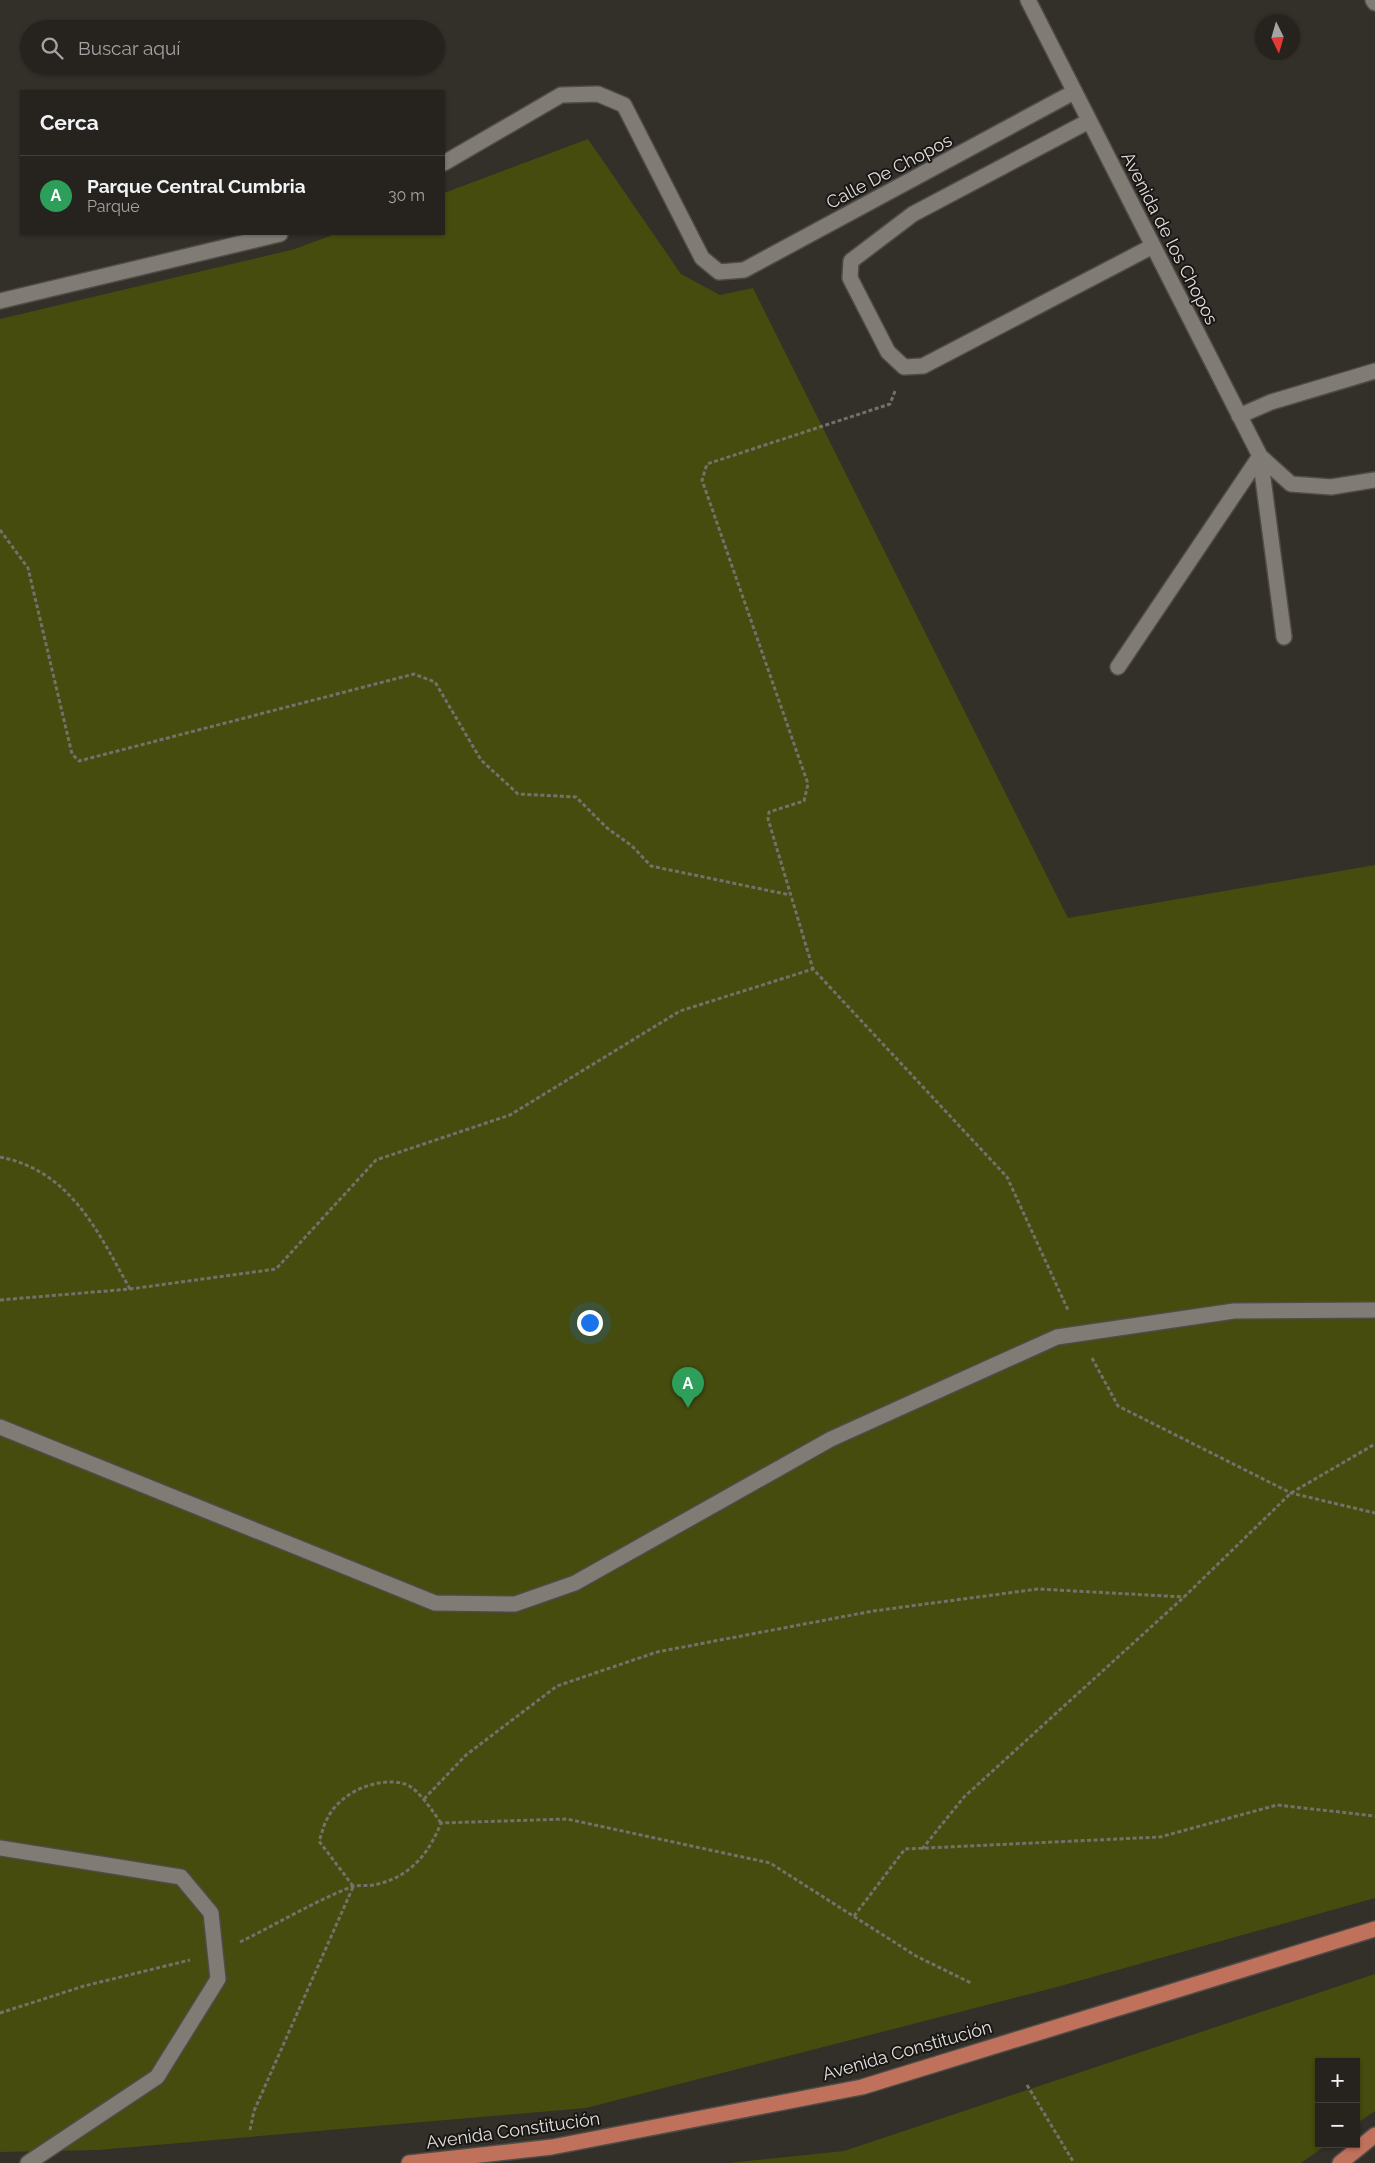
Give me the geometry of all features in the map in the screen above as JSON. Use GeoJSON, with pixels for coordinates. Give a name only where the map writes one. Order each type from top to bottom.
{"type":"FeatureCollection","features":[{"type":"Feature","properties":{"kind":"main road","name":"Avenida Constitución"},"geometry":{"type":"LineString","coordinates":[[409,2163],[552,2147],[862,2086],[1375,1929]]}},
{"type":"Feature","properties":{"kind":"main road"},"geometry":{"type":"LineString","coordinates":[[1340,2163],[1375,2135]]}},
{"type":"Feature","properties":{"kind":"street","name":"Avenida de los Chopos"},"geometry":{"type":"LineString","coordinates":[[1028,0],[1260,456],[1291,484],[1331,486],[1375,480]]}},
{"type":"Feature","properties":{"kind":"street","name":"Calle De Chopos"},"geometry":{"type":"LineString","coordinates":[[445,162],[561,95],[598,94],[624,105],[702,258],[719,272],[744,270],[1074,92]]}},
{"type":"Feature","properties":{"kind":"street"},"geometry":{"type":"LineString","coordinates":[[1089,121],[913,214],[851,261],[850,278],[888,352],[904,368],[923,366],[1153,246]]}},
{"type":"Feature","properties":{"kind":"street"},"geometry":{"type":"LineString","coordinates":[[0,301],[276,235]]}},
{"type":"Feature","properties":{"kind":"street"},"geometry":{"type":"LineString","coordinates":[[1239,416],[1272,402],[1375,371]]}},
{"type":"Feature","properties":{"kind":"street"},"geometry":{"type":"LineString","coordinates":[[1260,456],[1284,636]]}},
{"type":"Feature","properties":{"kind":"street"},"geometry":{"type":"LineString","coordinates":[[1118,667],[1260,456]]}},
{"type":"Feature","properties":{"kind":"street"},"geometry":{"type":"LineString","coordinates":[[0,1426],[435,1603],[515,1604],[575,1583],[831,1439],[1057,1337],[1234,1310],[1375,1310]]}},
{"type":"Feature","properties":{"kind":"street"},"geometry":{"type":"LineString","coordinates":[[0,1848],[181,1878],[211,1913],[216,1954],[218,1979],[157,2077],[28,2163]]}},
{"type":"Feature","properties":{"kind":"path"},"geometry":{"type":"LineString","coordinates":[[904,368],[890,404],[707,464],[702,480],[808,784],[804,801],[769,812],[768,820],[813,969],[1007,1177],[1079,1334],[1118,1406],[1291,1493],[1375,1513]]}},
{"type":"Feature","properties":{"kind":"path"},"geometry":{"type":"LineString","coordinates":[[0,530],[28,568],[72,754],[79,761],[414,674],[435,682],[481,760],[518,794],[576,797],[607,828],[632,846],[651,866],[790,895]]}},
{"type":"Feature","properties":{"kind":"path"},"geometry":{"type":"LineString","coordinates":[[0,1300],[130,1289],[276,1269],[376,1160],[510,1115],[680,1011],[813,969]]}},
{"type":"Feature","properties":{"kind":"path"},"geometry":{"type":"LineString","coordinates":[[0,1157],[20,1160],[57,1182],[80,1204],[130,1289]]}},
{"type":"Feature","properties":{"kind":"path"},"geometry":{"type":"LineString","coordinates":[[922,1849],[964,1797],[1184,1597],[1291,1493],[1375,1444]]}},
{"type":"Feature","properties":{"kind":"path"},"geometry":{"type":"LineString","coordinates":[[424,1799],[466,1755],[557,1686],[657,1652],[873,1611],[1038,1589],[1184,1597]]}},
{"type":"Feature","properties":{"kind":"path"},"geometry":{"type":"LineString","coordinates":[[353,1886],[319,1841],[327,1818],[345,1796],[376,1783],[406,1784],[424,1799],[441,1823]]}},
{"type":"Feature","properties":{"kind":"path"},"geometry":{"type":"LineString","coordinates":[[854,1916],[905,1849],[1160,1837],[1278,1805],[1375,1816]]}},
{"type":"Feature","properties":{"kind":"path"},"geometry":{"type":"LineString","coordinates":[[441,1823],[567,1819],[770,1863],[916,1956],[971,1983]]}},
{"type":"Feature","properties":{"kind":"path"},"geometry":{"type":"LineString","coordinates":[[0,2013],[84,1986],[216,1954],[353,1886],[377,1885],[399,1877],[418,1863],[428,1851],[441,1823]]}},
{"type":"Feature","properties":{"kind":"path"},"geometry":{"type":"LineString","coordinates":[[250,2130],[254,2111],[353,1886]]}},
{"type":"Feature","properties":{"kind":"path"},"geometry":{"type":"LineString","coordinates":[[1027,2086],[1074,2163]]}},
{"type":"Feature","properties":{"kind":"green space"},"geometry":{"type":"Polygon","coordinates":[[[588,139],[681,274],[720,295],[753,288],[1068,918],[1375,865],[1375,1898],[1057,1987],[586,2108],[98,2150],[0,2152],[0,319],[295,249],[332,235],[445,235],[445,193],[588,139]]]}},
{"type":"Feature","properties":{"kind":"green space"},"geometry":{"type":"Polygon","coordinates":[[[1375,1974],[1375,2111],[1360,2121],[1360,2058],[1315,2058],[1315,2148],[1322,2148],[1301,2163],[728,2163],[844,2151],[1375,1974]]]}},
{"type":"Feature","properties":{"kind":"place","name":"Parque Central Cumbria"},"geometry":{"type":"Point","coordinates":[688,1408]}}]}
